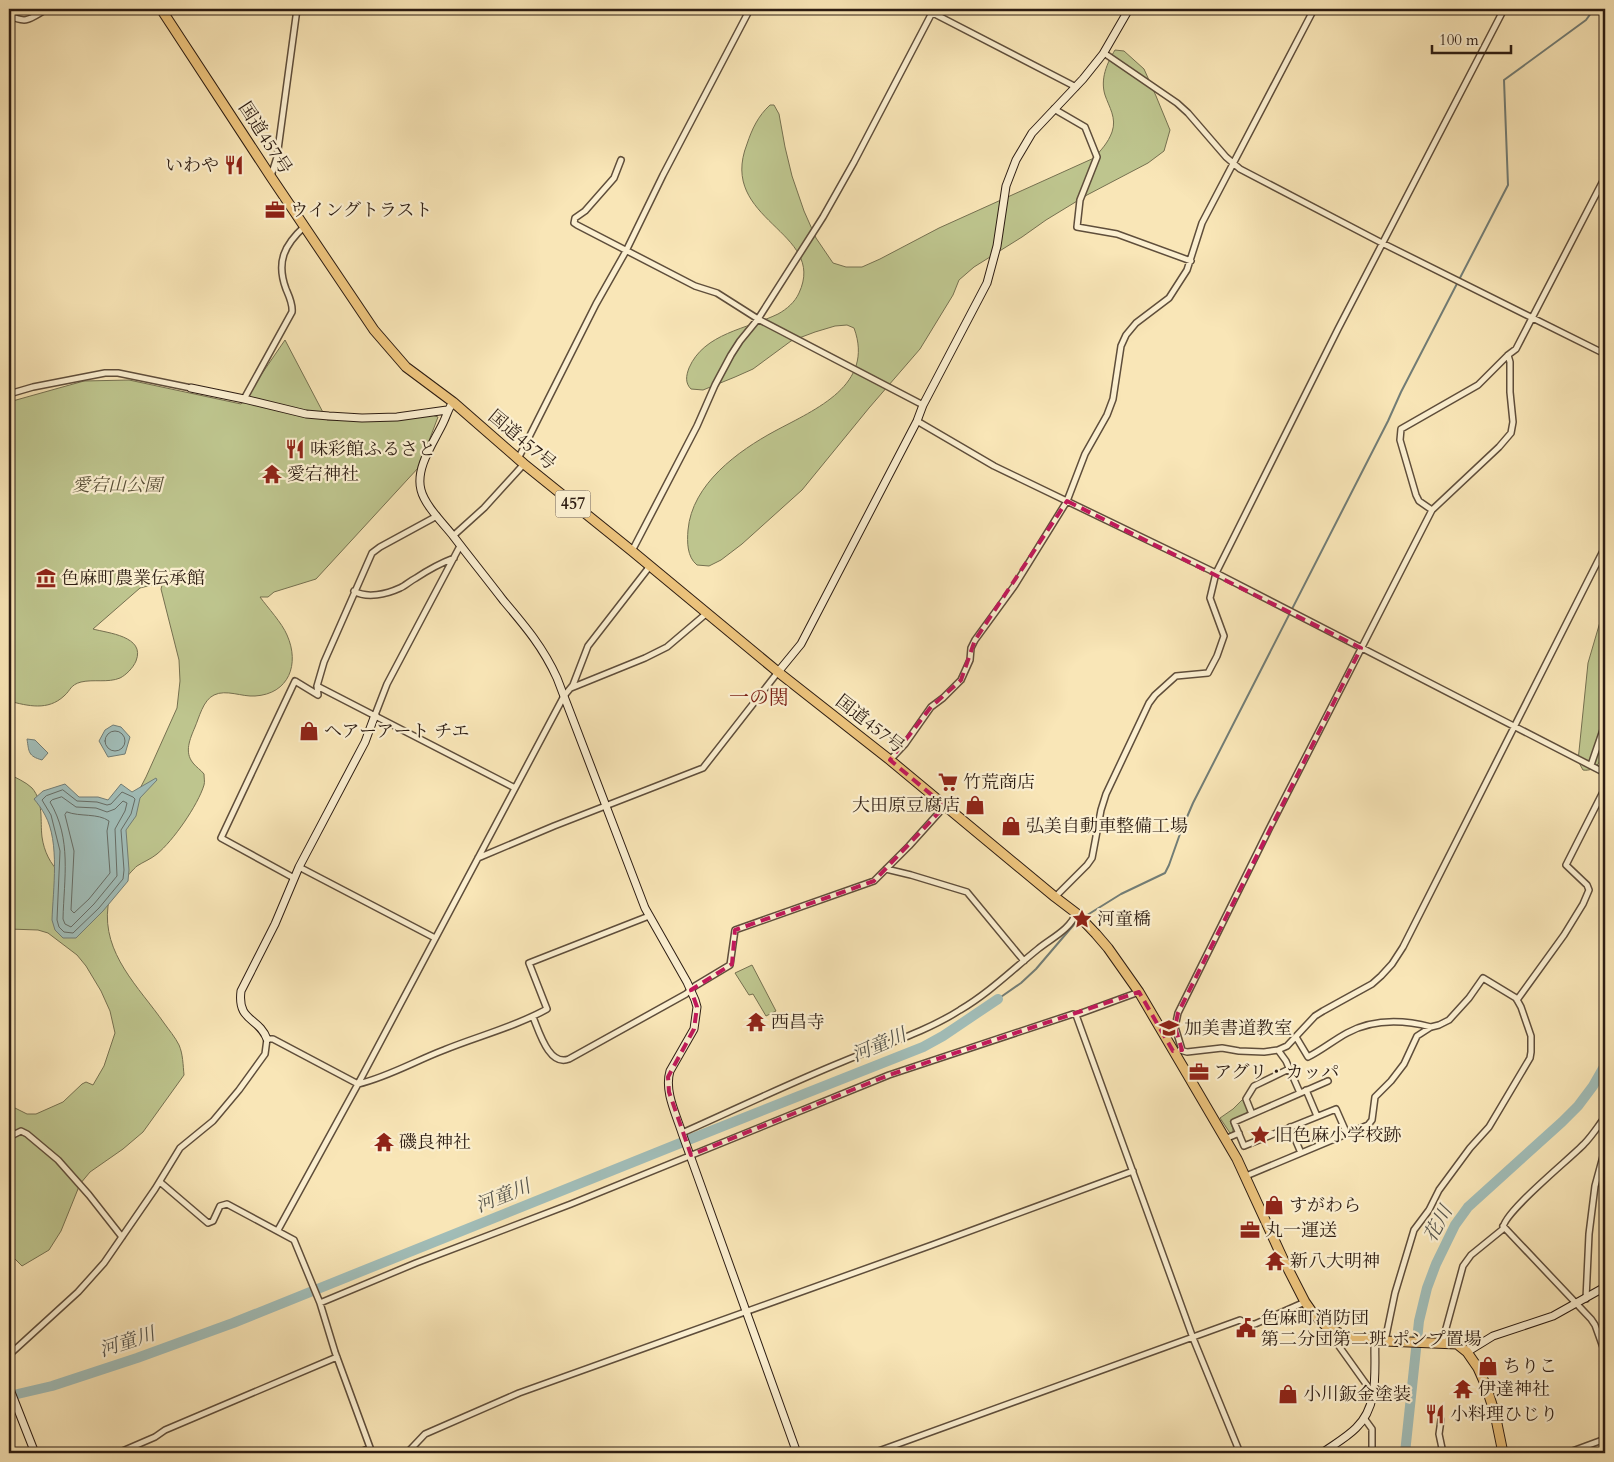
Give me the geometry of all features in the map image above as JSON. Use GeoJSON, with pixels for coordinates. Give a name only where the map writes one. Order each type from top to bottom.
{"type":"FeatureCollection","features":[{"type":"Feature","properties":{"kind":"highway","name":"国道457号"},"geometry":{"type":"LineString","coordinates":[[161,9],[374,330],[406,367],[450,406],[632,551],[778,672],[890,760],[1077,914],[1096,934],[1108,948],[1178,1050],[1246,1176],[1283,1260],[1304,1302],[1329,1330]]}},
{"type":"Feature","properties":{"kind":"highway"},"geometry":{"type":"LineString","coordinates":[[1329,1330],[1347,1336],[1375,1340],[1457,1344],[1467,1352],[1478,1368],[1486,1386],[1495,1414],[1503,1453]]}},
{"type":"Feature","properties":{"kind":"street"},"geometry":{"type":"LineString","coordinates":[[9,15],[18,20],[26,20],[47,9]]}},
{"type":"Feature","properties":{"kind":"street"},"geometry":{"type":"LineString","coordinates":[[271,177],[277,157],[297,9]]}},
{"type":"Feature","properties":{"kind":"street"},"geometry":{"type":"LineString","coordinates":[[453,536],[495,496],[521,462],[596,304],[626,251],[663,175],[750,9]]}},
{"type":"Feature","properties":{"kind":"street"},"geometry":{"type":"LineString","coordinates":[[925,9],[933,10],[1076,87]]}},
{"type":"Feature","properties":{"kind":"street"},"geometry":{"type":"LineString","coordinates":[[478,858],[703,768],[801,644],[917,421],[923,405],[988,283],[997,246],[1006,186],[1016,160],[1032,133],[1076,87],[1104,53],[1129,9]]}},
{"type":"Feature","properties":{"kind":"street"},"geometry":{"type":"LineString","coordinates":[[890,760],[905,744],[932,708],[960,680],[970,660],[971,648],[975,640],[1015,585],[1067,500],[1085,454],[1107,415],[1113,399],[1121,346],[1126,335],[1136,322],[1170,298],[1183,277],[1191,261],[1198,231],[1314,9]]}},
{"type":"Feature","properties":{"kind":"street"},"geometry":{"type":"LineString","coordinates":[[1055,897],[1092,858],[1106,794],[1149,703],[1176,676],[1208,673],[1217,656],[1224,636],[1210,598],[1216,572],[1382,243],[1504,9]]}},
{"type":"Feature","properties":{"kind":"street"},"geometry":{"type":"LineString","coordinates":[[632,551],[700,420],[715,385],[731,355],[758,319],[823,217],[854,162],[933,10]]}},
{"type":"Feature","properties":{"kind":"street"},"geometry":{"type":"LineString","coordinates":[[1104,53],[1183,108],[1233,164],[1382,243],[1605,354]]}},
{"type":"Feature","properties":{"kind":"street"},"geometry":{"type":"LineString","coordinates":[[1054,109],[1085,126],[1097,157],[1080,200],[1077,227],[1118,234],[1191,261]]}},
{"type":"Feature","properties":{"kind":"street"},"geometry":{"type":"LineString","coordinates":[[621,160],[614,178],[585,212],[575,218],[574,222],[626,251],[696,286],[717,293],[758,319],[923,405]]}},
{"type":"Feature","properties":{"kind":"street"},"geometry":{"type":"LineString","coordinates":[[1432,510],[1420,501],[1416,495],[1400,440],[1401,429],[1478,385],[1519,345],[1605,177]]}},
{"type":"Feature","properties":{"kind":"street"},"geometry":{"type":"LineString","coordinates":[[244,398],[292,312],[281,266],[292,237],[305,226]]}},
{"type":"Feature","properties":{"kind":"street"},"geometry":{"type":"LineString","coordinates":[[1508,355],[1513,422],[1511,433],[1499,447],[1432,510],[1269,829],[1178,1013],[1175,1027],[1178,1050],[1187,1052],[1222,1048],[1264,1052],[1278,1050],[1287,1046],[1316,1016],[1372,984],[1387,970],[1404,947],[1605,547]]}},
{"type":"Feature","properties":{"kind":"street"},"geometry":{"type":"LineString","coordinates":[[9,394],[91,375],[111,373],[136,376],[244,398],[306,414],[362,418],[397,417],[450,406]]}},
{"type":"Feature","properties":{"kind":"street"},"geometry":{"type":"LineString","coordinates":[[450,406],[426,458],[420,481],[421,491],[460,546],[542,648],[557,678],[636,888],[649,916],[691,990],[697,1007],[694,1028],[668,1077],[669,1092],[797,1453]]}},
{"type":"Feature","properties":{"kind":"street"},"geometry":{"type":"LineString","coordinates":[[917,421],[994,466],[1216,572],[1605,773]]}},
{"type":"Feature","properties":{"kind":"street"},"geometry":{"type":"LineString","coordinates":[[294,878],[221,838],[295,681],[318,695],[318,686],[324,662],[372,553],[437,516]]}},
{"type":"Feature","properties":{"kind":"street"},"geometry":{"type":"LineString","coordinates":[[9,1355],[78,1292],[104,1263],[160,1182],[180,1148],[213,1121],[265,1054],[267,1039],[263,1030],[249,1019],[243,1011],[240,1000],[241,991],[275,924],[299,867],[365,742],[387,684],[460,546]]}},
{"type":"Feature","properties":{"kind":"street"},"geometry":{"type":"LineString","coordinates":[[354,592],[360,595],[375,595],[401,588],[414,578],[455,558]]}},
{"type":"Feature","properties":{"kind":"street"},"geometry":{"type":"LineString","coordinates":[[278,1230],[358,1084],[564,696],[573,685],[588,646],[650,566]]}},
{"type":"Feature","properties":{"kind":"street"},"geometry":{"type":"LineString","coordinates":[[569,688],[645,658],[667,647],[707,614]]}},
{"type":"Feature","properties":{"kind":"street"},"geometry":{"type":"LineString","coordinates":[[318,686],[515,788]]}},
{"type":"Feature","properties":{"kind":"street"},"geometry":{"type":"LineString","coordinates":[[1591,765],[1605,724]]}},
{"type":"Feature","properties":{"kind":"street"},"geometry":{"type":"LineString","coordinates":[[1517,1000],[1564,935],[1583,904],[1589,890],[1587,885],[1566,865],[1605,788]]}},
{"type":"Feature","properties":{"kind":"street"},"geometry":{"type":"LineString","coordinates":[[533,1017],[552,1056],[560,1061],[565,1061],[686,994],[730,965],[735,930],[874,881],[945,806]]}},
{"type":"Feature","properties":{"kind":"street"},"geometry":{"type":"LineString","coordinates":[[299,867],[435,938]]}},
{"type":"Feature","properties":{"kind":"street"},"geometry":{"type":"LineString","coordinates":[[886,869],[967,892],[1024,961]]}},
{"type":"Feature","properties":{"kind":"street"},"geometry":{"type":"LineString","coordinates":[[683,1135],[840,1063],[930,1028],[981,997],[1074,921],[1077,914]]}},
{"type":"Feature","properties":{"kind":"street"},"geometry":{"type":"LineString","coordinates":[[267,1039],[273,1039],[358,1084],[373,1081],[444,1049],[533,1017],[547,1009],[529,963],[649,916]]}},
{"type":"Feature","properties":{"kind":"street"},"geometry":{"type":"LineString","coordinates":[[1246,1176],[1368,1125],[1370,1123],[1374,1097],[1392,1081],[1404,1064],[1417,1036],[1431,1027],[1449,1020],[1469,998],[1483,978],[1517,1000],[1531,1036],[1530,1058],[1489,1126],[1439,1190],[1429,1210],[1414,1230],[1395,1293],[1385,1341]]}},
{"type":"Feature","properties":{"kind":"street"},"geometry":{"type":"LineString","coordinates":[[319,1302],[546,1214],[889,1075],[1072,1014],[1076,1015],[1139,992]]}},
{"type":"Feature","properties":{"kind":"street"},"geometry":{"type":"LineString","coordinates":[[1076,1015],[1193,1338],[1240,1453]]}},
{"type":"Feature","properties":{"kind":"street"},"geometry":{"type":"LineString","coordinates":[[1296,1037],[1308,1057],[1324,1049],[1348,1032],[1361,1027],[1384,1022],[1410,1023],[1431,1027]]}},
{"type":"Feature","properties":{"kind":"street"},"geometry":{"type":"LineString","coordinates":[[1278,1050],[1289,1068],[1300,1093]]}},
{"type":"Feature","properties":{"kind":"street"},"geometry":{"type":"LineString","coordinates":[[1252,1114],[1246,1099],[1254,1086],[1289,1068]]}},
{"type":"Feature","properties":{"kind":"street"},"geometry":{"type":"LineString","coordinates":[[1328,1081],[1234,1122],[1244,1146],[1336,1109],[1347,1134]]}},
{"type":"Feature","properties":{"kind":"street"},"geometry":{"type":"LineString","coordinates":[[1306,1090],[1317,1116]]}},
{"type":"Feature","properties":{"kind":"street"},"geometry":{"type":"LineString","coordinates":[[1442,1343],[1464,1266],[1471,1255],[1503,1229],[1504,1220],[1585,1143],[1605,1117]]}},
{"type":"Feature","properties":{"kind":"street"},"geometry":{"type":"LineString","coordinates":[[1290,1127],[1301,1153]]}},
{"type":"Feature","properties":{"kind":"street"},"geometry":{"type":"LineString","coordinates":[[9,1137],[21,1131],[58,1160],[85,1190],[122,1237]]}},
{"type":"Feature","properties":{"kind":"street"},"geometry":{"type":"LineString","coordinates":[[1225,1139],[1239,1133]]}},
{"type":"Feature","properties":{"kind":"street"},"geometry":{"type":"LineString","coordinates":[[1586,1299],[1589,1234],[1595,1186],[1605,1149]]}},
{"type":"Feature","properties":{"kind":"street"},"geometry":{"type":"LineString","coordinates":[[407,1453],[425,1434],[520,1393],[1133,1171]]}},
{"type":"Feature","properties":{"kind":"street"},"geometry":{"type":"LineString","coordinates":[[160,1182],[208,1223],[212,1221],[220,1206],[227,1204],[294,1240],[319,1302],[371,1451],[358,1453]]}},
{"type":"Feature","properties":{"kind":"street"},"geometry":{"type":"LineString","coordinates":[[1502,1225],[1578,1304],[1595,1326],[1605,1354]]}},
{"type":"Feature","properties":{"kind":"street"},"geometry":{"type":"LineString","coordinates":[[1467,1352],[1493,1336],[1553,1316],[1578,1304],[1605,1287]]}},
{"type":"Feature","properties":{"kind":"street"},"geometry":{"type":"LineString","coordinates":[[873,1453],[1240,1320],[1248,1324],[1255,1324],[1304,1302]]}},
{"type":"Feature","properties":{"kind":"street"},"geometry":{"type":"LineString","coordinates":[[1329,1330],[1371,1392],[1374,1393]]}},
{"type":"Feature","properties":{"kind":"street"},"geometry":{"type":"LineString","coordinates":[[1322,1453],[1356,1428],[1372,1405],[1375,1340]]}},
{"type":"Feature","properties":{"kind":"street"},"geometry":{"type":"LineString","coordinates":[[118,1453],[134,1450],[165,1430],[337,1357]]}},
{"type":"Feature","properties":{"kind":"street"},"geometry":{"type":"LineString","coordinates":[[9,1387],[35,1453]]}},
{"type":"Feature","properties":{"kind":"street"},"geometry":{"type":"LineString","coordinates":[[1364,1418],[1372,1429],[1372,1453]]}},
{"type":"Feature","properties":{"kind":"street"},"geometry":{"type":"LineString","coordinates":[[1441,1420],[1440,1434],[1443,1453]]}},
{"type":"Feature","properties":{"kind":"street"},"geometry":{"type":"LineString","coordinates":[[1567,1453],[1605,1439]]}},
{"type":"Feature","properties":{"kind":"highlighted area"},"geometry":{"type":"Polygon","coordinates":[[[1067,501],[1361,648],[1178,1013],[1175,1027],[1182,1050],[1173,1051],[1139,992],[889,1075],[691,1155],[669,1092],[668,1077],[694,1029],[697,1007],[691,990],[732,964],[735,930],[874,881],[945,806],[890,760],[931,707],[961,680],[975,640],[1067,501]]]}},
{"type":"Feature","properties":{"kind":"green space"},"geometry":{"type":"Polygon","coordinates":[[[1115,50],[1124,51],[1144,69],[1170,130],[1164,151],[1148,163],[1087,195],[1046,220],[974,267],[959,280],[953,295],[920,349],[802,490],[742,544],[721,560],[709,566],[697,565],[689,554],[688,530],[691,513],[698,498],[708,484],[719,471],[746,448],[808,414],[838,393],[849,380],[856,365],[858,348],[854,328],[847,325],[835,326],[791,341],[753,369],[703,390],[691,389],[687,382],[689,368],[696,356],[705,347],[728,333],[785,310],[799,293],[804,272],[799,254],[758,209],[747,191],[742,170],[749,138],[762,114],[770,105],[774,105],[779,114],[792,176],[816,238],[833,263],[846,267],[862,267],[939,228],[1094,158],[1110,136],[1114,122],[1103,83],[1109,60],[1115,50]]]}},
{"type":"Feature","properties":{"kind":"green space","name":"愛宕山公園"},"geometry":{"type":"Polygon","coordinates":[[[285,340],[327,420],[398,420],[429,414],[438,417],[419,467],[316,579],[274,592],[268,597],[260,597],[287,635],[292,656],[292,667],[289,676],[276,690],[267,694],[255,696],[219,693],[210,697],[202,710],[191,736],[188,750],[190,759],[204,774],[204,784],[201,793],[191,812],[170,841],[157,854],[134,869],[116,891],[108,906],[108,923],[116,955],[177,1042],[182,1056],[184,1075],[143,1132],[123,1149],[90,1172],[80,1184],[61,1231],[49,1250],[22,1266],[9,1253],[9,1105],[27,1114],[36,1114],[63,1102],[82,1084],[86,1082],[93,1085],[104,1066],[115,1033],[110,1011],[101,991],[77,955],[48,933],[38,930],[9,929],[9,774],[27,784],[36,793],[40,805],[44,847],[51,862],[61,874],[110,846],[146,777],[177,708],[180,681],[179,660],[161,589],[163,582],[140,588],[93,629],[123,637],[135,646],[138,653],[136,661],[125,675],[111,680],[77,683],[58,701],[51,704],[31,706],[9,701],[9,402],[84,381],[129,380],[241,404],[285,340]]]}},
{"type":"Feature","properties":{"kind":"green space"},"geometry":{"type":"Polygon","coordinates":[[[1605,613],[1605,751],[1594,768],[1583,770],[1578,761],[1588,663],[1600,622],[1605,613]]]}},
{"type":"Feature","properties":{"kind":"green space"},"geometry":{"type":"Polygon","coordinates":[[[752,965],[776,1011],[766,1016],[753,994],[749,995],[735,973],[752,965]]]}},
{"type":"Feature","properties":{"kind":"green space"},"geometry":{"type":"Polygon","coordinates":[[[1243,1099],[1248,1109],[1247,1113],[1230,1121],[1233,1132],[1230,1133],[1220,1118],[1243,1099]]]}},
{"type":"Feature","properties":{"kind":"water"},"geometry":{"type":"Polygon","coordinates":[[[113,725],[121,727],[130,737],[125,754],[108,757],[99,741],[105,730],[113,725]]]}},
{"type":"Feature","properties":{"kind":"water"},"geometry":{"type":"Polygon","coordinates":[[[27,739],[35,740],[48,753],[42,760],[30,753],[27,739]]]}},
{"type":"Feature","properties":{"kind":"water"},"geometry":{"type":"Polygon","coordinates":[[[156,778],[157,780],[140,798],[136,816],[126,830],[128,881],[103,911],[76,938],[63,938],[55,930],[52,920],[53,839],[45,815],[34,799],[43,791],[65,784],[79,797],[98,797],[108,800],[121,784],[132,792],[156,778]]]}},
{"type":"Feature","properties":{"kind":"waterway"},"geometry":{"type":"LineString","coordinates":[[1084,917],[1121,894],[1165,873],[1193,803],[1508,185],[1504,80],[1586,20],[1594,9]]}},
{"type":"Feature","properties":{"kind":"waterway"},"geometry":{"type":"LineString","coordinates":[[998,999],[1021,983],[1036,969],[1079,919]]}},
{"type":"Feature","properties":{"kind":"waterway","name":"河童川"},"geometry":{"type":"LineString","coordinates":[[9,1396],[52,1386],[233,1323],[923,1047],[943,1036],[998,999]]}},
{"type":"Feature","properties":{"kind":"waterway","name":"花川"},"geometry":{"type":"LineString","coordinates":[[1405,1453],[1419,1321],[1427,1288],[1436,1264],[1455,1225],[1468,1207],[1578,1106],[1593,1086],[1605,1065]]}},
{"type":"Feature","properties":{"kind":"place","name":"いわや"},"geometry":{"type":"Point","coordinates":[234,165]}},
{"type":"Feature","properties":{"kind":"place","name":"ウイングトラスト"},"geometry":{"type":"Point","coordinates":[275,210]}},
{"type":"Feature","properties":{"kind":"place","name":"味彩館ふるさと"},"geometry":{"type":"Point","coordinates":[295,449]}},
{"type":"Feature","properties":{"kind":"place","name":"愛宕神社"},"geometry":{"type":"Point","coordinates":[272,474]}},
{"type":"Feature","properties":{"kind":"place","name":"色麻町農業伝承館"},"geometry":{"type":"Point","coordinates":[46,578]}},
{"type":"Feature","properties":{"kind":"place","name":"ヘアーアート チエ"},"geometry":{"type":"Point","coordinates":[309,731]}},
{"type":"Feature","properties":{"kind":"place","name":"竹荒商店"},"geometry":{"type":"Point","coordinates":[948,782]}},
{"type":"Feature","properties":{"kind":"place","name":"大田原豆腐店"},"geometry":{"type":"Point","coordinates":[975,805]}},
{"type":"Feature","properties":{"kind":"place","name":"弘美自動車整備工場"},"geometry":{"type":"Point","coordinates":[1011,826]}},
{"type":"Feature","properties":{"kind":"place","name":"河童橋"},"geometry":{"type":"Point","coordinates":[1082,919]}},
{"type":"Feature","properties":{"kind":"place","name":"西昌寺"},"geometry":{"type":"Point","coordinates":[756,1022]}},
{"type":"Feature","properties":{"kind":"place","name":"加美書道教室"},"geometry":{"type":"Point","coordinates":[1169,1028]}},
{"type":"Feature","properties":{"kind":"place","name":"アグリ・カッパ"},"geometry":{"type":"Point","coordinates":[1199,1072]}},
{"type":"Feature","properties":{"kind":"place","name":"旧色麻小学校跡"},"geometry":{"type":"Point","coordinates":[1260,1135]}},
{"type":"Feature","properties":{"kind":"place","name":"磯良神社"},"geometry":{"type":"Point","coordinates":[384,1142]}},
{"type":"Feature","properties":{"kind":"place","name":"すがわら"},"geometry":{"type":"Point","coordinates":[1274,1205]}},
{"type":"Feature","properties":{"kind":"place","name":"丸一運送"},"geometry":{"type":"Point","coordinates":[1250,1230]}},
{"type":"Feature","properties":{"kind":"place","name":"新八大明神"},"geometry":{"type":"Point","coordinates":[1275,1261]}},
{"type":"Feature","properties":{"kind":"place","name":"色麻町消防団 第二分団第二班 ポンプ置場"},"geometry":{"type":"Point","coordinates":[1246,1328]}},
{"type":"Feature","properties":{"kind":"place","name":"ちりこ"},"geometry":{"type":"Point","coordinates":[1488,1366]}},
{"type":"Feature","properties":{"kind":"place","name":"伊達神社"},"geometry":{"type":"Point","coordinates":[1463,1389]}},
{"type":"Feature","properties":{"kind":"place","name":"小川鈑金塗装"},"geometry":{"type":"Point","coordinates":[1288,1394]}},
{"type":"Feature","properties":{"kind":"place","name":"小料理ひじり"},"geometry":{"type":"Point","coordinates":[1435,1414]}},
{"type":"Feature","properties":{"kind":"district","name":"一の関"},"geometry":{"type":"Point","coordinates":[759,697]}}]}
